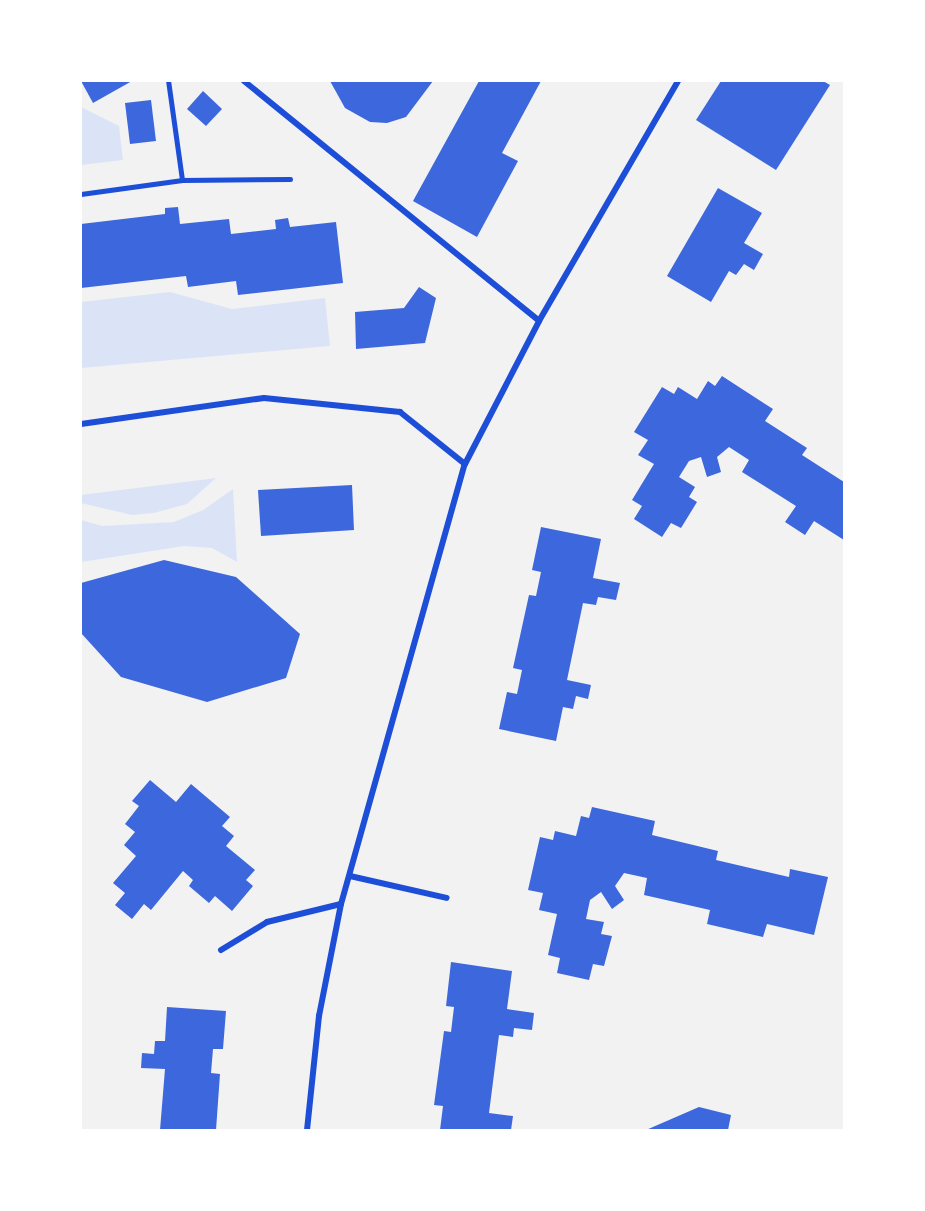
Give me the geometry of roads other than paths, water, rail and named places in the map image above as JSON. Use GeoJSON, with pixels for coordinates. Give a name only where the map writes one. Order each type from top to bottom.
{"type":"FeatureCollection","features":[{"type":"Feature","properties":{"kind":"street"},"geometry":{"type":"LineString","coordinates":[[243,81],[539,321]]}},
{"type":"Feature","properties":{"kind":"street"},"geometry":{"type":"LineString","coordinates":[[307,1130],[319,1016],[341,904],[465,464],[539,321],[678,81]]}},
{"type":"Feature","properties":{"kind":"street"},"geometry":{"type":"LineString","coordinates":[[81,424],[264,398],[400,412],[465,464]]}},
{"type":"Feature","properties":{"kind":"street"},"geometry":{"type":"LineString","coordinates":[[350,876],[447,898]]}},
{"type":"Feature","properties":{"kind":"street"},"geometry":{"type":"LineString","coordinates":[[221,950],[267,922],[341,904]]}},
{"type":"Feature","properties":{"kind":"lane"},"geometry":{"type":"LineString","coordinates":[[168,81],[182,180]]}},
{"type":"Feature","properties":{"kind":"lane"},"geometry":{"type":"LineString","coordinates":[[81,194],[182,180],[290,179]]}}]}
